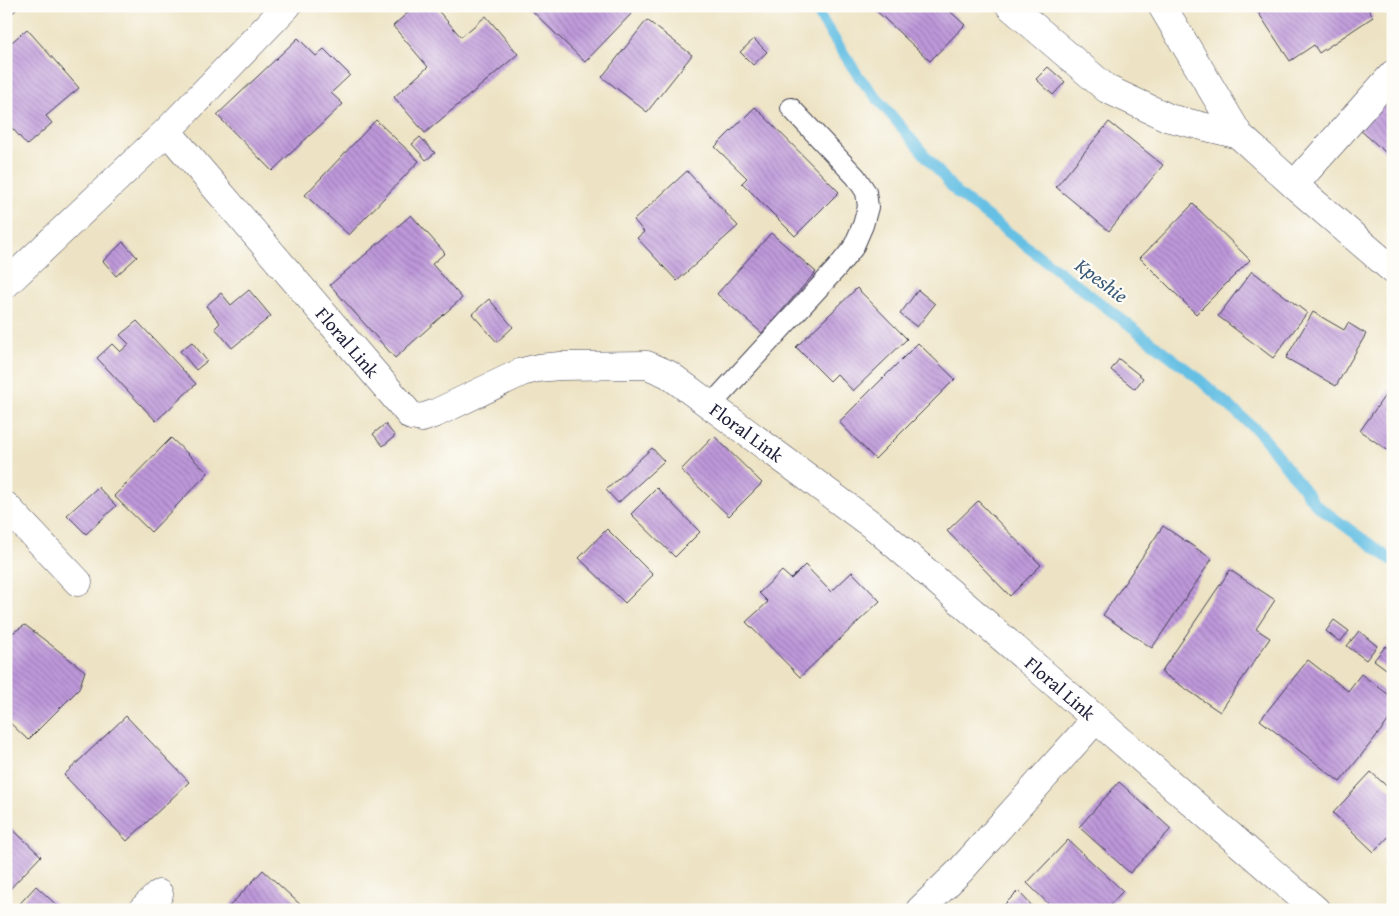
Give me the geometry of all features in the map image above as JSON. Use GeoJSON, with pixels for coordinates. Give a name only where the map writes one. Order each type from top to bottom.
{"type":"FeatureCollection","features":[{"type":"Feature","properties":{"kind":"street"},"geometry":{"type":"LineString","coordinates":[[6,284],[167,130],[287,6]]}},
{"type":"Feature","properties":{"kind":"street"},"geometry":{"type":"LineString","coordinates":[[1010,6],[1107,90],[1169,118],[1239,135]]}},
{"type":"Feature","properties":{"kind":"street"},"geometry":{"type":"LineString","coordinates":[[1162,6],[1239,135],[1393,270]]}},
{"type":"Feature","properties":{"kind":"street"},"geometry":{"type":"LineString","coordinates":[[1294,185],[1393,74]]}},
{"type":"Feature","properties":{"kind":"street","name":"Floral Link"},"geometry":{"type":"LineString","coordinates":[[167,130],[412,416],[422,418],[436,413],[522,372],[538,368],[647,365],[668,374],[876,528],[1316,910]]}},
{"type":"Feature","properties":{"kind":"street"},"geometry":{"type":"LineString","coordinates":[[6,506],[78,582]]}},
{"type":"Feature","properties":{"kind":"street"},"geometry":{"type":"LineString","coordinates":[[920,910],[961,870],[1096,719]]}},
{"type":"Feature","properties":{"kind":"lane"},"geometry":{"type":"LineString","coordinates":[[711,405],[836,270],[853,248],[868,207],[866,192],[856,177],[791,108]]}},
{"type":"Feature","properties":{"kind":"building"},"geometry":{"type":"Polygon","coordinates":[[[6,6],[20,6],[6,19],[6,6]]]}},
{"type":"Feature","properties":{"kind":"building"},"geometry":{"type":"Polygon","coordinates":[[[415,6],[434,6],[461,37],[486,16],[518,54],[425,133],[394,97],[428,67],[393,26],[415,6]]]}},
{"type":"Feature","properties":{"kind":"building"},"geometry":{"type":"Polygon","coordinates":[[[527,6],[627,6],[633,12],[585,62],[527,6]]]}},
{"type":"Feature","properties":{"kind":"building"},"geometry":{"type":"Polygon","coordinates":[[[871,6],[944,6],[965,25],[930,61],[871,6]]]}},
{"type":"Feature","properties":{"kind":"building"},"geometry":{"type":"Polygon","coordinates":[[[1254,6],[1366,6],[1373,17],[1319,53],[1314,45],[1290,61],[1254,6]]]}},
{"type":"Feature","properties":{"kind":"building"},"geometry":{"type":"Polygon","coordinates":[[[647,20],[692,55],[647,112],[602,77],[647,20]]]}},
{"type":"Feature","properties":{"kind":"building"},"geometry":{"type":"Polygon","coordinates":[[[27,29],[79,88],[46,116],[52,123],[27,145],[6,121],[6,47],[27,29]]]}},
{"type":"Feature","properties":{"kind":"building"},"geometry":{"type":"Polygon","coordinates":[[[298,38],[316,56],[324,49],[350,75],[331,93],[343,104],[272,171],[217,115],[298,38]]]}},
{"type":"Feature","properties":{"kind":"building"},"geometry":{"type":"Polygon","coordinates":[[[754,39],[767,52],[753,65],[740,52],[754,39]]]}},
{"type":"Feature","properties":{"kind":"building"},"geometry":{"type":"Polygon","coordinates":[[[1048,67],[1065,82],[1053,95],[1036,79],[1048,67]]]}},
{"type":"Feature","properties":{"kind":"building"},"geometry":{"type":"Polygon","coordinates":[[[1393,94],[1393,159],[1359,129],[1393,94]]]}},
{"type":"Feature","properties":{"kind":"building"},"geometry":{"type":"Polygon","coordinates":[[[755,107],[839,192],[795,236],[742,183],[747,178],[715,147],[755,107]]]}},
{"type":"Feature","properties":{"kind":"building"},"geometry":{"type":"Polygon","coordinates":[[[376,120],[419,161],[349,235],[305,195],[376,120]]]}},
{"type":"Feature","properties":{"kind":"building"},"geometry":{"type":"Polygon","coordinates":[[[1109,122],[1163,165],[1109,231],[1056,187],[1109,122]]]}},
{"type":"Feature","properties":{"kind":"building"},"geometry":{"type":"Polygon","coordinates":[[[420,137],[435,153],[426,160],[412,144],[420,137]]]}},
{"type":"Feature","properties":{"kind":"building"},"geometry":{"type":"Polygon","coordinates":[[[687,171],[738,226],[677,281],[637,238],[644,232],[634,220],[687,171]]]}},
{"type":"Feature","properties":{"kind":"building"},"geometry":{"type":"Polygon","coordinates":[[[1193,204],[1250,260],[1196,314],[1140,258],[1193,204]]]}},
{"type":"Feature","properties":{"kind":"building"},"geometry":{"type":"Polygon","coordinates":[[[411,215],[445,253],[432,264],[462,298],[395,358],[330,285],[411,215]]]}},
{"type":"Feature","properties":{"kind":"building"},"geometry":{"type":"Polygon","coordinates":[[[771,233],[816,272],[762,333],[717,294],[771,233]]]}},
{"type":"Feature","properties":{"kind":"building"},"geometry":{"type":"Polygon","coordinates":[[[123,242],[137,257],[116,276],[103,261],[123,242]]]}},
{"type":"Feature","properties":{"kind":"building"},"geometry":{"type":"Polygon","coordinates":[[[1252,271],[1307,313],[1273,358],[1218,316],[1252,271]]]}},
{"type":"Feature","properties":{"kind":"building"},"geometry":{"type":"Polygon","coordinates":[[[857,288],[907,339],[853,391],[837,374],[830,381],[796,347],[857,288]]]}},
{"type":"Feature","properties":{"kind":"building"},"geometry":{"type":"Polygon","coordinates":[[[249,290],[271,316],[232,348],[215,328],[220,323],[206,306],[221,293],[231,305],[249,290]]]}},
{"type":"Feature","properties":{"kind":"building"},"geometry":{"type":"Polygon","coordinates":[[[918,290],[935,304],[917,327],[900,314],[918,290]]]}},
{"type":"Feature","properties":{"kind":"building"},"geometry":{"type":"Polygon","coordinates":[[[489,299],[513,327],[497,342],[472,314],[489,299]]]}},
{"type":"Feature","properties":{"kind":"building"},"geometry":{"type":"Polygon","coordinates":[[[1313,312],[1344,330],[1348,323],[1366,334],[1336,386],[1286,358],[1313,312]]]}},
{"type":"Feature","properties":{"kind":"building"},"geometry":{"type":"Polygon","coordinates":[[[137,321],[196,384],[156,421],[97,358],[112,344],[120,352],[129,344],[120,335],[137,321]]]}},
{"type":"Feature","properties":{"kind":"building"},"geometry":{"type":"Polygon","coordinates":[[[192,342],[207,361],[196,370],[180,351],[192,342]]]}},
{"type":"Feature","properties":{"kind":"building"},"geometry":{"type":"Polygon","coordinates":[[[918,343],[955,379],[875,459],[839,422],[918,343]]]}},
{"type":"Feature","properties":{"kind":"building"},"geometry":{"type":"Polygon","coordinates":[[[1119,359],[1143,378],[1135,389],[1111,370],[1119,359]]]}},
{"type":"Feature","properties":{"kind":"building"},"geometry":{"type":"Polygon","coordinates":[[[1393,384],[1393,454],[1360,431],[1393,384]]]}},
{"type":"Feature","properties":{"kind":"building"},"geometry":{"type":"Polygon","coordinates":[[[385,424],[395,436],[383,446],[373,434],[385,424]]]}},
{"type":"Feature","properties":{"kind":"building"},"geometry":{"type":"Polygon","coordinates":[[[714,436],[762,483],[729,516],[681,470],[714,436]]]}},
{"type":"Feature","properties":{"kind":"building"},"geometry":{"type":"Polygon","coordinates":[[[171,438],[208,473],[151,532],[114,496],[171,438]]]}},
{"type":"Feature","properties":{"kind":"building"},"geometry":{"type":"Polygon","coordinates":[[[652,448],[664,461],[618,503],[606,490],[652,448]]]}},
{"type":"Feature","properties":{"kind":"building"},"geometry":{"type":"Polygon","coordinates":[[[98,487],[116,506],[86,534],[67,515],[98,487]]]}},
{"type":"Feature","properties":{"kind":"building"},"geometry":{"type":"Polygon","coordinates":[[[657,488],[700,532],[675,557],[631,514],[657,488]]]}},
{"type":"Feature","properties":{"kind":"building"},"geometry":{"type":"Polygon","coordinates":[[[978,501],[1041,565],[1010,596],[947,531],[978,501]]]}},
{"type":"Feature","properties":{"kind":"building"},"geometry":{"type":"Polygon","coordinates":[[[1163,526],[1212,559],[1152,648],[1103,615],[1163,526]]]}},
{"type":"Feature","properties":{"kind":"building"},"geometry":{"type":"Polygon","coordinates":[[[607,529],[653,575],[625,603],[579,558],[607,529]]]}},
{"type":"Feature","properties":{"kind":"building"},"geometry":{"type":"Polygon","coordinates":[[[805,565],[831,592],[852,572],[880,601],[800,677],[746,622],[768,602],[759,593],[782,571],[791,579],[805,565]]]}},
{"type":"Feature","properties":{"kind":"building"},"geometry":{"type":"Polygon","coordinates":[[[1230,570],[1275,600],[1256,629],[1270,638],[1220,712],[1161,672],[1230,570]]]}},
{"type":"Feature","properties":{"kind":"building"},"geometry":{"type":"Polygon","coordinates":[[[1334,620],[1349,631],[1340,642],[1326,631],[1334,620]]]}},
{"type":"Feature","properties":{"kind":"building"},"geometry":{"type":"Polygon","coordinates":[[[25,625],[85,671],[79,689],[28,740],[6,719],[6,647],[8,644],[6,637],[25,625]]]}},
{"type":"Feature","properties":{"kind":"building"},"geometry":{"type":"Polygon","coordinates":[[[1359,631],[1377,646],[1366,660],[1347,646],[1359,631]]]}},
{"type":"Feature","properties":{"kind":"building"},"geometry":{"type":"Polygon","coordinates":[[[1386,646],[1393,652],[1393,674],[1374,660],[1386,646]]]}},
{"type":"Feature","properties":{"kind":"building"},"geometry":{"type":"Polygon","coordinates":[[[1308,660],[1348,691],[1361,674],[1393,698],[1393,715],[1340,782],[1260,720],[1308,660]]]}},
{"type":"Feature","properties":{"kind":"building"},"geometry":{"type":"Polygon","coordinates":[[[126,716],[189,782],[127,841],[64,775],[126,716]]]}},
{"type":"Feature","properties":{"kind":"building"},"geometry":{"type":"Polygon","coordinates":[[[1371,772],[1393,792],[1393,832],[1374,852],[1333,813],[1371,772]]]}},
{"type":"Feature","properties":{"kind":"building"},"geometry":{"type":"Polygon","coordinates":[[[1119,782],[1171,829],[1130,873],[1079,827],[1119,782]]]}},
{"type":"Feature","properties":{"kind":"building"},"geometry":{"type":"Polygon","coordinates":[[[6,823],[41,856],[6,893],[6,823]]]}},
{"type":"Feature","properties":{"kind":"building"},"geometry":{"type":"Polygon","coordinates":[[[1068,840],[1123,891],[1105,910],[1055,910],[1027,883],[1068,840]]]}},
{"type":"Feature","properties":{"kind":"building"},"geometry":{"type":"Polygon","coordinates":[[[263,870],[306,910],[226,910],[263,870]]]}},
{"type":"Feature","properties":{"kind":"building"},"geometry":{"type":"Polygon","coordinates":[[[36,886],[62,910],[14,910],[36,886]]]}},
{"type":"Feature","properties":{"kind":"building"},"geometry":{"type":"Polygon","coordinates":[[[1018,891],[1036,910],[999,910],[1018,891]]]}},
{"type":"Feature","properties":{"kind":"waterway","name":"Kpeshie"},"geometry":{"type":"LineString","coordinates":[[813,6],[859,77],[957,193],[1193,374],[1260,433],[1316,505],[1393,561]]}}]}
